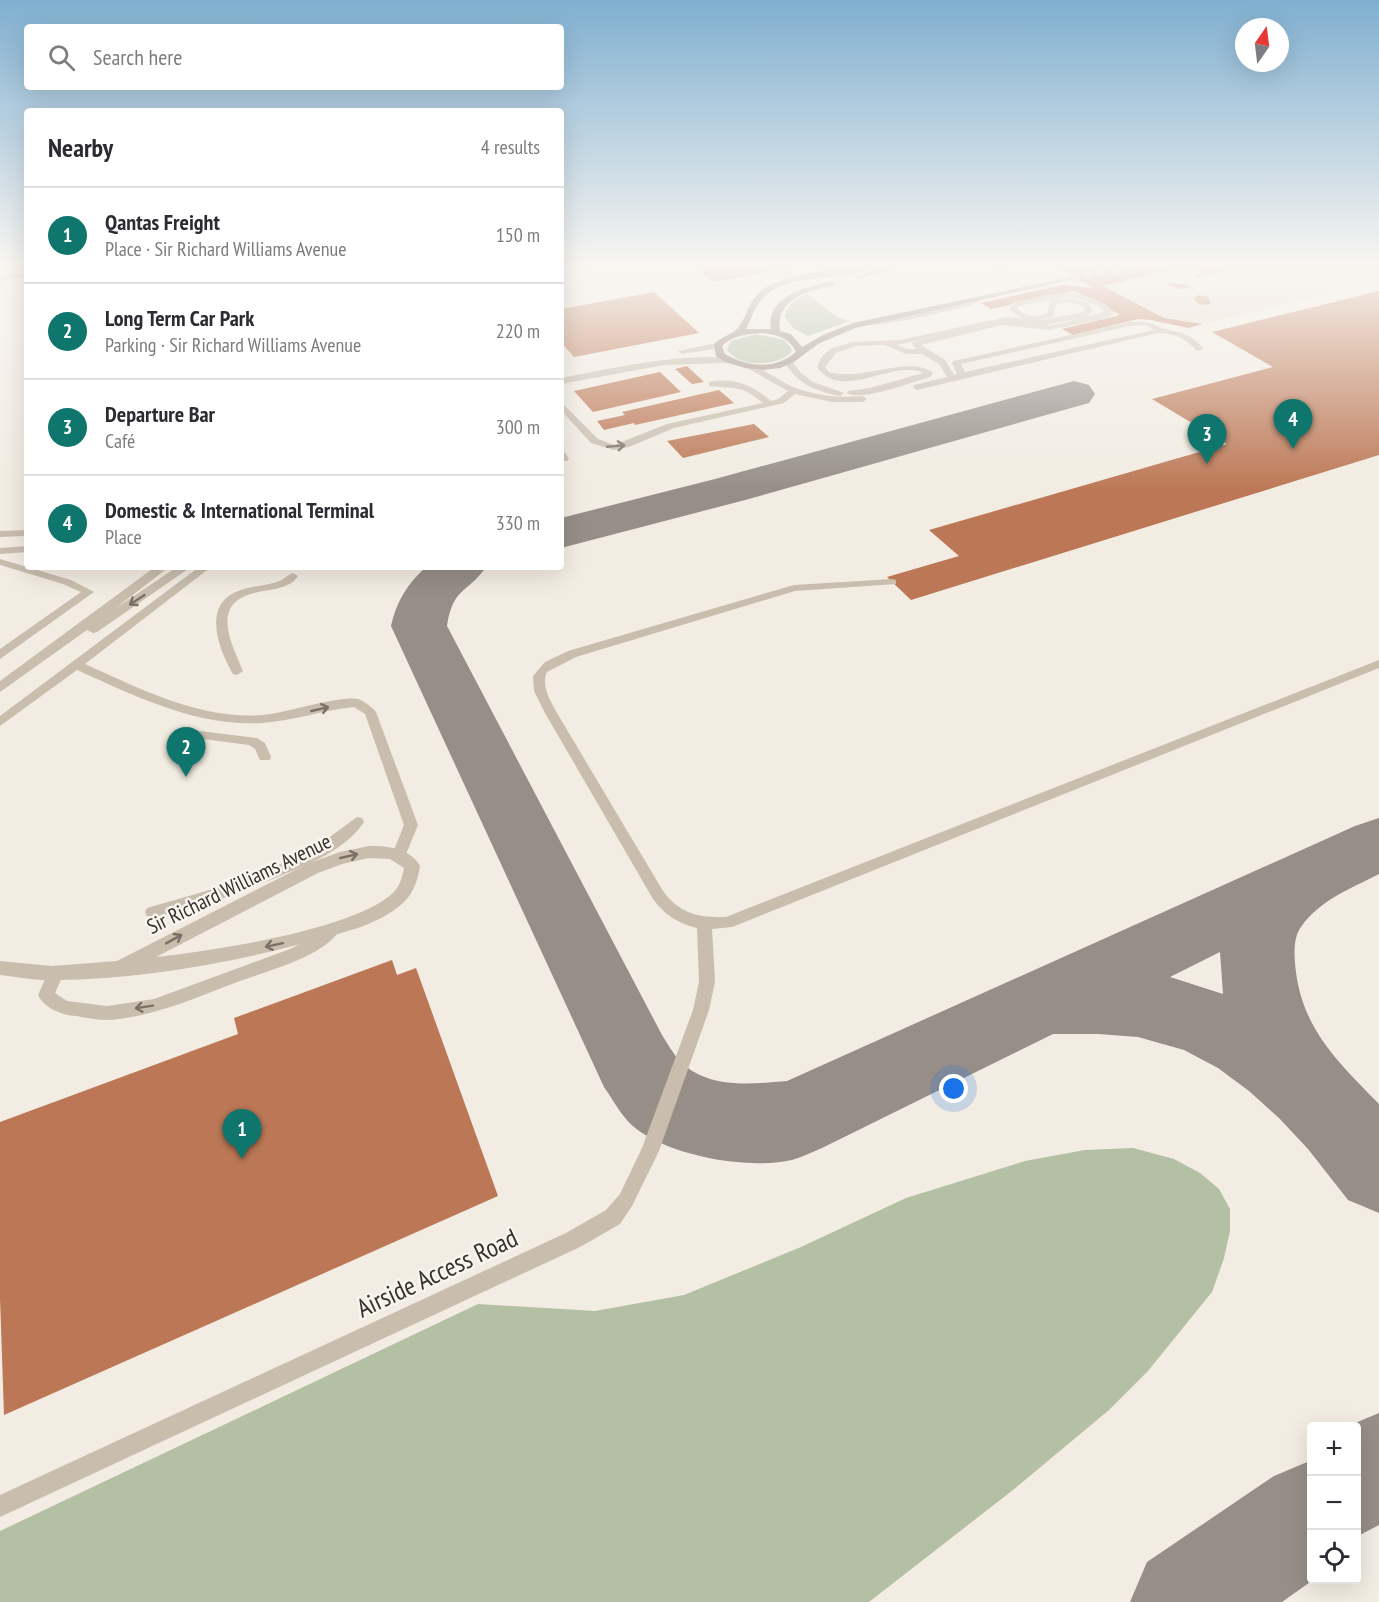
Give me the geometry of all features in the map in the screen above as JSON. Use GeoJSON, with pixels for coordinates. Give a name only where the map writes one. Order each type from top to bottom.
{"type":"FeatureCollection","features":[{"type":"Feature","properties":{"kind":"street"},"geometry":{"type":"LineString","coordinates":[[564,372],[653,355],[717,346],[722,341]]}},
{"type":"Feature","properties":{"kind":"street"},"geometry":{"type":"LineString","coordinates":[[794,341],[800,352]]}},
{"type":"Feature","properties":{"kind":"street"},"geometry":{"type":"LineString","coordinates":[[564,380],[663,360],[694,358],[727,360],[764,367],[788,362],[820,341]]}},
{"type":"Feature","properties":{"kind":"street"},"geometry":{"type":"LineString","coordinates":[[717,346],[717,351],[727,360]]}},
{"type":"Feature","properties":{"kind":"street"},"geometry":{"type":"LineString","coordinates":[[0,688],[159,570]]}},
{"type":"Feature","properties":{"kind":"street"},"geometry":{"type":"LineString","coordinates":[[41,658],[69,644],[180,570]]}},
{"type":"Feature","properties":{"kind":"street","name":"Sir Richard Williams Avenue"},"geometry":{"type":"LineString","coordinates":[[0,968],[56,973],[194,961],[281,943],[332,929],[380,910],[399,897],[410,881],[412,866],[399,855],[387,852],[366,852],[337,858],[223,912],[122,967]]}},
{"type":"Feature","properties":{"kind":"lane"},"geometry":{"type":"LineString","coordinates":[[851,393],[871,391],[928,374],[924,369],[912,367],[846,380],[831,377],[822,371],[822,364],[833,351],[855,344],[907,341]]}},
{"type":"Feature","properties":{"kind":"lane"},"geometry":{"type":"LineString","coordinates":[[923,341],[918,342],[917,347],[942,362],[951,377]]}},
{"type":"Feature","properties":{"kind":"lane"},"geometry":{"type":"LineString","coordinates":[[962,375],[956,363],[1055,341]]}},
{"type":"Feature","properties":{"kind":"lane"},"geometry":{"type":"LineString","coordinates":[[750,366],[771,381],[794,391],[820,398],[853,400],[883,396],[951,377],[1118,341]]}},
{"type":"Feature","properties":{"kind":"lane"},"geometry":{"type":"LineString","coordinates":[[1190,341],[1200,349]]}},
{"type":"Feature","properties":{"kind":"lane"},"geometry":{"type":"LineString","coordinates":[[885,343],[906,352],[924,351]]}},
{"type":"Feature","properties":{"kind":"lane"},"geometry":{"type":"LineString","coordinates":[[788,362],[799,378],[825,390],[851,393],[879,392],[939,380]]}},
{"type":"Feature","properties":{"kind":"lane"},"geometry":{"type":"LineString","coordinates":[[712,384],[726,382],[744,385],[769,404]]}},
{"type":"Feature","properties":{"kind":"lane"},"geometry":{"type":"LineString","coordinates":[[566,416],[599,444],[613,448],[623,447],[659,430],[781,401],[794,391]]}},
{"type":"Feature","properties":{"kind":"lane"},"geometry":{"type":"LineString","coordinates":[[0,534],[24,533]]}},
{"type":"Feature","properties":{"kind":"lane"},"geometry":{"type":"LineString","coordinates":[[0,551],[24,549]]}},
{"type":"Feature","properties":{"kind":"lane"},"geometry":{"type":"LineString","coordinates":[[0,562],[24,569]]}},
{"type":"Feature","properties":{"kind":"lane"},"geometry":{"type":"LineString","coordinates":[[0,655],[89,592],[67,582],[27,570]]}},
{"type":"Feature","properties":{"kind":"lane"},"geometry":{"type":"LineString","coordinates":[[0,722],[202,570]]}},
{"type":"Feature","properties":{"kind":"lane"},"geometry":{"type":"LineString","coordinates":[[237,671],[223,635],[223,619],[228,604],[234,597],[283,584],[291,580],[293,576]]}},
{"type":"Feature","properties":{"kind":"lane"},"geometry":{"type":"LineString","coordinates":[[892,582],[874,585],[830,584],[794,588],[572,654],[545,666],[538,677],[538,689],[665,906],[682,917],[704,925],[727,923],[1379,664]]}},
{"type":"Feature","properties":{"kind":"lane"},"geometry":{"type":"LineString","coordinates":[[76,665],[127,688],[197,713],[220,718],[263,719],[345,704],[356,704],[370,712],[411,825],[399,855]]}},
{"type":"Feature","properties":{"kind":"lane"},"geometry":{"type":"LineString","coordinates":[[184,733],[252,741],[260,746],[265,757]]}},
{"type":"Feature","properties":{"kind":"lane"},"geometry":{"type":"LineString","coordinates":[[152,912],[200,900],[277,872],[329,847],[350,833],[357,822]]}},
{"type":"Feature","properties":{"kind":"lane","name":"Airside Access Road"},"geometry":{"type":"LineString","coordinates":[[0,1506],[573,1240],[613,1217],[626,1200],[650,1151],[701,1010],[707,982],[704,925]]}},
{"type":"Feature","properties":{"kind":"lane"},"geometry":{"type":"LineString","coordinates":[[56,973],[46,995],[64,1008],[107,1013],[154,1006],[295,954],[319,941],[332,929]]}},
{"type":"Feature","properties":{"kind":"green space"},"geometry":{"type":"Polygon","coordinates":[[[731,341],[785,341],[792,349],[790,354],[775,361],[748,362],[733,356],[727,350],[731,341]]]}},
{"type":"Feature","properties":{"kind":"green space"},"geometry":{"type":"Polygon","coordinates":[[[1133,1148],[1174,1159],[1200,1173],[1219,1189],[1230,1209],[1230,1231],[1224,1258],[1212,1292],[1148,1371],[1109,1410],[1013,1490],[869,1602],[0,1602],[0,1531],[478,1304],[595,1311],[684,1295],[801,1247],[906,1198],[1025,1161],[1085,1150],[1133,1148]]]}},
{"type":"Feature","properties":{"kind":"building"},"geometry":{"type":"Polygon","coordinates":[[[564,341],[659,341],[574,357],[564,345],[564,341]]]}},
{"type":"Feature","properties":{"kind":"building"},"geometry":{"type":"Polygon","coordinates":[[[1227,341],[1379,341],[1379,455],[911,600],[887,577],[959,556],[929,530],[1227,444],[1152,399],[1273,367],[1227,341]]]}},
{"type":"Feature","properties":{"kind":"building"},"geometry":{"type":"Polygon","coordinates":[[[687,366],[704,382],[692,384],[675,369],[687,366]]]}},
{"type":"Feature","properties":{"kind":"building"},"geometry":{"type":"Polygon","coordinates":[[[660,372],[681,392],[593,412],[574,391],[660,372]]]}},
{"type":"Feature","properties":{"kind":"building"},"geometry":{"type":"Polygon","coordinates":[[[719,390],[734,403],[604,430],[597,421],[625,415],[622,412],[719,390]]]}},
{"type":"Feature","properties":{"kind":"building"},"geometry":{"type":"Polygon","coordinates":[[[754,424],[769,437],[683,458],[667,441],[754,424]]]}},
{"type":"Feature","properties":{"kind":"building"},"geometry":{"type":"Polygon","coordinates":[[[392,960],[397,975],[416,968],[498,1196],[4,1415],[0,1298],[0,1122],[238,1034],[234,1018],[392,960]]]}},
{"type":"Feature","properties":{"kind":"taxiway"},"geometry":{"type":"LineString","coordinates":[[564,532],[732,489],[1074,394]]}},
{"type":"Feature","properties":{"kind":"taxiway"},"geometry":{"type":"LineString","coordinates":[[456,570],[437,585],[427,599],[419,626],[633,1061],[651,1088],[665,1101],[699,1117],[717,1121],[755,1123],[792,1120],[1379,844]]}},
{"type":"Feature","properties":{"kind":"taxiway"},"geometry":{"type":"LineString","coordinates":[[1303,880],[1279,902],[1269,915],[1258,943],[1257,958],[1260,989],[1274,1032],[1282,1049],[1304,1079]]}},
{"type":"Feature","properties":{"kind":"taxiway"},"geometry":{"type":"LineString","coordinates":[[1056,1002],[1098,1000],[1138,1004],[1176,1012],[1212,1025],[1246,1043],[1278,1065],[1309,1091],[1370,1157],[1379,1170]]}},
{"type":"Feature","properties":{"kind":"taxiway"},"geometry":{"type":"LineString","coordinates":[[1361,1479],[1379,1466]]}},
{"type":"Feature","properties":{"kind":"taxiway"},"geometry":{"type":"LineString","coordinates":[[1187,1602],[1307,1518]]}},
{"type":"Feature","properties":{"kind":"place","name":"Domestic & International Terminal"},"geometry":{"type":"Point","coordinates":[1293,449]}},
{"type":"Feature","properties":{"kind":"place","name":"Departure Bar"},"geometry":{"type":"Point","coordinates":[1207,464]}},
{"type":"Feature","properties":{"kind":"place","name":"Long Term Car Park"},"geometry":{"type":"Point","coordinates":[186,777]}},
{"type":"Feature","properties":{"kind":"place","name":"Qantas Freight"},"geometry":{"type":"Point","coordinates":[242,1159]}}]}
